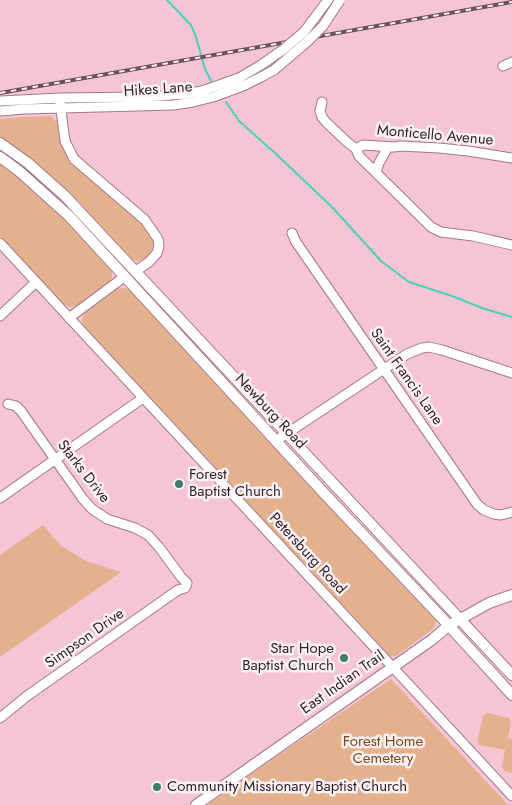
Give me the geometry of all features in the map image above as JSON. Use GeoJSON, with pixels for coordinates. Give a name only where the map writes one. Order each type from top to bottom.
{"type":"FeatureCollection","features":[{"type":"Feature","properties":{"kind":"main road","name":"Newburg Road"},"geometry":{"type":"LineString","coordinates":[[0,143],[28,163],[65,196],[512,675]]}},
{"type":"Feature","properties":{"kind":"main road","name":"Newburg Road"},"geometry":{"type":"LineString","coordinates":[[0,157],[19,171],[69,216],[512,695]]}},
{"type":"Feature","properties":{"kind":"main road","name":"East Indian Trail"},"geometry":{"type":"LineString","coordinates":[[196,805],[433,639],[448,626],[489,603],[512,595]]}},
{"type":"Feature","properties":{"kind":"street","name":"Hikes Lane"},"geometry":{"type":"LineString","coordinates":[[0,101],[145,97],[202,91],[239,78],[284,49],[304,32],[328,0]]}},
{"type":"Feature","properties":{"kind":"street","name":"Hikes Lane"},"geometry":{"type":"LineString","coordinates":[[0,111],[24,108],[174,105],[213,97],[243,86],[274,70],[323,26],[340,0]]}},
{"type":"Feature","properties":{"kind":"street"},"geometry":{"type":"LineString","coordinates":[[503,66],[508,62],[512,62]]}},
{"type":"Feature","properties":{"kind":"street"},"geometry":{"type":"LineString","coordinates":[[60,98],[65,141],[74,159],[145,220],[158,239],[157,253],[149,262],[136,271]]}},
{"type":"Feature","properties":{"kind":"street"},"geometry":{"type":"LineString","coordinates":[[322,102],[320,111],[322,117],[347,142],[356,148],[359,156],[431,227],[441,232],[473,236],[512,245]]}},
{"type":"Feature","properties":{"kind":"street","name":"Monticello Avenue"},"geometry":{"type":"LineString","coordinates":[[356,148],[363,145],[410,147],[468,151],[512,158]]}},
{"type":"Feature","properties":{"kind":"street"},"geometry":{"type":"LineString","coordinates":[[376,172],[388,147]]}},
{"type":"Feature","properties":{"kind":"street","name":"Saint Francis Lane"},"geometry":{"type":"LineString","coordinates":[[292,233],[296,242],[477,504],[484,510],[494,514],[501,515],[512,512]]}},
{"type":"Feature","properties":{"kind":"street","name":"Petersburg Road"},"geometry":{"type":"LineString","coordinates":[[0,243],[512,796]]}},
{"type":"Feature","properties":{"kind":"street"},"geometry":{"type":"LineString","coordinates":[[69,318],[124,277]]}},
{"type":"Feature","properties":{"kind":"street"},"geometry":{"type":"LineString","coordinates":[[0,316],[36,282]]}},
{"type":"Feature","properties":{"kind":"street"},"geometry":{"type":"LineString","coordinates":[[277,440],[407,354],[422,348],[429,347],[442,350],[512,373]]}},
{"type":"Feature","properties":{"kind":"street"},"geometry":{"type":"LineString","coordinates":[[0,498],[143,398]]}},
{"type":"Feature","properties":{"kind":"street","name":"Starks Drive"},"geometry":{"type":"LineString","coordinates":[[8,404],[16,406],[21,411],[92,509],[107,519],[135,528],[148,535],[187,585]]}},
{"type":"Feature","properties":{"kind":"street","name":"Simpson Drive"},"geometry":{"type":"LineString","coordinates":[[0,718],[27,696],[187,585]]}},
{"type":"Feature","properties":{"kind":"green space"},"geometry":{"type":"Polygon","coordinates":[[[51,116],[57,123],[61,143],[70,158],[149,231],[154,244],[151,253],[146,259],[138,261],[125,256],[82,209],[22,152],[0,137],[0,119],[51,116]]]}},
{"type":"Feature","properties":{"kind":"green space"},"geometry":{"type":"Polygon","coordinates":[[[0,163],[28,184],[64,218],[110,268],[112,277],[109,284],[79,306],[70,307],[63,304],[0,236],[0,163]]]}},
{"type":"Feature","properties":{"kind":"green space"},"geometry":{"type":"Polygon","coordinates":[[[117,289],[129,289],[134,293],[421,602],[437,620],[433,629],[396,656],[390,656],[85,327],[82,321],[84,314],[117,289]]]}},
{"type":"Feature","properties":{"kind":"green space"},"geometry":{"type":"Polygon","coordinates":[[[43,525],[61,546],[86,561],[121,572],[0,657],[0,555],[43,525]]]}},
{"type":"Feature","properties":{"kind":"green space","name":"Forest Home Cemetery"},"geometry":{"type":"Polygon","coordinates":[[[391,679],[508,805],[207,805],[236,784],[391,679]]]}},
{"type":"Feature","properties":{"kind":"green space"},"geometry":{"type":"Polygon","coordinates":[[[487,713],[509,718],[511,722],[508,738],[512,739],[512,773],[504,771],[502,767],[505,750],[479,745],[477,741],[483,716],[487,713]]]}},
{"type":"Feature","properties":{"kind":"waterway"},"geometry":{"type":"LineString","coordinates":[[167,0],[191,25],[205,69],[211,81]]}},
{"type":"Feature","properties":{"kind":"waterway"},"geometry":{"type":"LineString","coordinates":[[226,102],[239,121],[332,207],[381,261],[409,282],[512,317]]}},
{"type":"Feature","properties":{"kind":"railway"},"geometry":{"type":"LineString","coordinates":[[0,93],[512,2]]}},
{"type":"Feature","properties":{"kind":"place","name":"Forest Baptist Church"},"geometry":{"type":"Point","coordinates":[179,484]}},
{"type":"Feature","properties":{"kind":"place","name":"Star Hope Baptist Church"},"geometry":{"type":"Point","coordinates":[344,658]}},
{"type":"Feature","properties":{"kind":"place","name":"Community Missionary Baptist Church"},"geometry":{"type":"Point","coordinates":[157,787]}}]}
